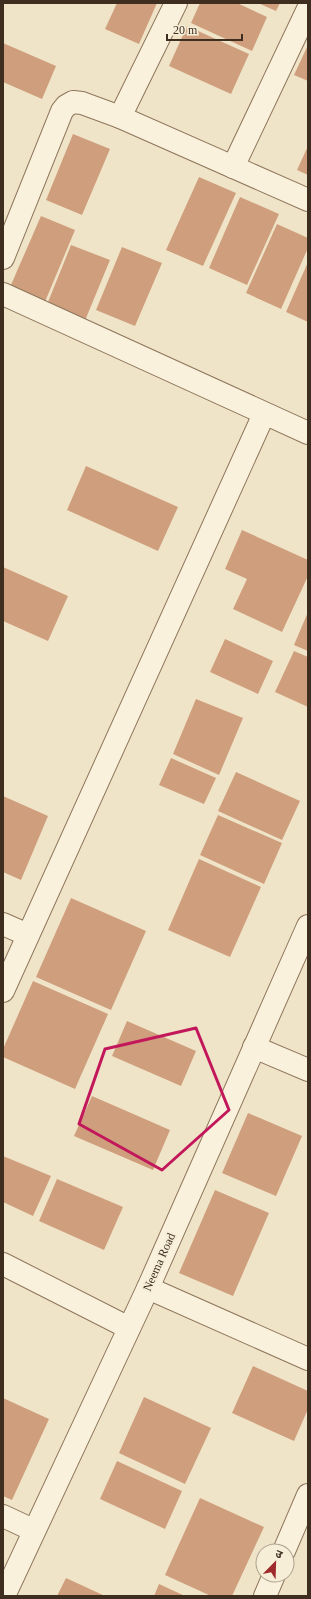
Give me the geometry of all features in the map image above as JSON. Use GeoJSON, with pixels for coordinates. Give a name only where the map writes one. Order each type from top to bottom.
{"type":"FeatureCollection","features":[{"type":"Feature","properties":{"kind":"street"},"geometry":{"type":"LineString","coordinates":[[120,117],[176,3]]}},
{"type":"Feature","properties":{"kind":"street"},"geometry":{"type":"LineString","coordinates":[[233,167],[308,9]]}},
{"type":"Feature","properties":{"kind":"street"},"geometry":{"type":"LineString","coordinates":[[3,258],[62,110],[73,102],[82,103],[120,117],[308,200]]}},
{"type":"Feature","properties":{"kind":"street"},"geometry":{"type":"LineString","coordinates":[[3,294],[264,414],[308,432]]}},
{"type":"Feature","properties":{"kind":"street"},"geometry":{"type":"LineString","coordinates":[[3,991],[264,414]]}},
{"type":"Feature","properties":{"kind":"street"},"geometry":{"type":"LineString","coordinates":[[3,924],[28,935]]}},
{"type":"Feature","properties":{"kind":"street","name":"Neema Road"},"geometry":{"type":"LineString","coordinates":[[4,1596],[148,1288],[308,926]]}},
{"type":"Feature","properties":{"kind":"street"},"geometry":{"type":"LineString","coordinates":[[254,1047],[308,1070]]}},
{"type":"Feature","properties":{"kind":"street"},"geometry":{"type":"LineString","coordinates":[[3,1264],[129,1328]]}},
{"type":"Feature","properties":{"kind":"street"},"geometry":{"type":"LineString","coordinates":[[148,1288],[308,1359]]}},
{"type":"Feature","properties":{"kind":"street"},"geometry":{"type":"LineString","coordinates":[[287,1543],[308,1495]]}},
{"type":"Feature","properties":{"kind":"street"},"geometry":{"type":"LineString","coordinates":[[3,1516],[34,1530]]}},
{"type":"Feature","properties":{"kind":"street"},"geometry":{"type":"LineString","coordinates":[[265,1596],[271,1583]]}},
{"type":"Feature","properties":{"kind":"highlighted area"},"geometry":{"type":"Polygon","coordinates":[[[196,1028],[229,1110],[162,1170],[79,1124],[105,1049],[196,1028]]]}},
{"type":"Feature","properties":{"kind":"building"},"geometry":{"type":"Polygon","coordinates":[[[117,3],[157,3],[139,44],[105,29],[117,3]]]}},
{"type":"Feature","properties":{"kind":"building"},"geometry":{"type":"Polygon","coordinates":[[[200,3],[237,3],[267,17],[252,51],[191,23],[200,3]]]}},
{"type":"Feature","properties":{"kind":"building"},"geometry":{"type":"Polygon","coordinates":[[[258,3],[280,3],[276,11],[258,3]]]}},
{"type":"Feature","properties":{"kind":"building"},"geometry":{"type":"Polygon","coordinates":[[[187,26],[249,54],[231,94],[169,66],[187,26]]]}},
{"type":"Feature","properties":{"kind":"building"},"geometry":{"type":"Polygon","coordinates":[[[3,43],[56,66],[42,99],[3,82],[3,43]]]}},
{"type":"Feature","properties":{"kind":"building"},"geometry":{"type":"Polygon","coordinates":[[[308,45],[308,81],[294,75],[308,45]]]}},
{"type":"Feature","properties":{"kind":"building"},"geometry":{"type":"Polygon","coordinates":[[[73,134],[110,149],[82,215],[46,200],[73,134]]]}},
{"type":"Feature","properties":{"kind":"building"},"geometry":{"type":"Polygon","coordinates":[[[308,146],[308,175],[297,170],[308,146]]]}},
{"type":"Feature","properties":{"kind":"building"},"geometry":{"type":"Polygon","coordinates":[[[199,177],[236,193],[203,266],[166,250],[199,177]]]}},
{"type":"Feature","properties":{"kind":"building"},"geometry":{"type":"Polygon","coordinates":[[[240,197],[279,214],[247,285],[209,268],[240,197]]]}},
{"type":"Feature","properties":{"kind":"building"},"geometry":{"type":"Polygon","coordinates":[[[41,216],[75,230],[42,309],[7,294],[41,216]]]}},
{"type":"Feature","properties":{"kind":"building"},"geometry":{"type":"Polygon","coordinates":[[[277,224],[308,238],[308,248],[281,309],[246,293],[277,224]]]}},
{"type":"Feature","properties":{"kind":"building"},"geometry":{"type":"Polygon","coordinates":[[[71,245],[110,260],[84,323],[46,307],[71,245]]]}},
{"type":"Feature","properties":{"kind":"building"},"geometry":{"type":"Polygon","coordinates":[[[122,247],[162,263],[135,326],[96,310],[122,247]]]}},
{"type":"Feature","properties":{"kind":"building"},"geometry":{"type":"Polygon","coordinates":[[[308,262],[308,322],[286,312],[308,262]]]}},
{"type":"Feature","properties":{"kind":"building"},"geometry":{"type":"Polygon","coordinates":[[[86,466],[178,507],[158,551],[67,510],[86,466]]]}},
{"type":"Feature","properties":{"kind":"building"},"geometry":{"type":"Polygon","coordinates":[[[242,530],[308,560],[308,576],[282,632],[233,609],[247,579],[225,569],[242,530]]]}},
{"type":"Feature","properties":{"kind":"building"},"geometry":{"type":"Polygon","coordinates":[[[3,567],[68,596],[48,641],[3,621],[3,567]]]}},
{"type":"Feature","properties":{"kind":"building"},"geometry":{"type":"Polygon","coordinates":[[[308,612],[308,651],[294,645],[308,612]]]}},
{"type":"Feature","properties":{"kind":"building"},"geometry":{"type":"Polygon","coordinates":[[[225,639],[273,661],[258,694],[210,672],[225,639]]]}},
{"type":"Feature","properties":{"kind":"building"},"geometry":{"type":"Polygon","coordinates":[[[294,651],[308,657],[308,707],[275,692],[294,651]]]}},
{"type":"Feature","properties":{"kind":"building"},"geometry":{"type":"Polygon","coordinates":[[[196,699],[243,718],[219,775],[173,754],[196,699]]]}},
{"type":"Feature","properties":{"kind":"building"},"geometry":{"type":"Polygon","coordinates":[[[171,758],[216,778],[204,804],[159,785],[171,758]]]}},
{"type":"Feature","properties":{"kind":"building"},"geometry":{"type":"Polygon","coordinates":[[[236,772],[300,801],[282,840],[218,811],[236,772]]]}},
{"type":"Feature","properties":{"kind":"building"},"geometry":{"type":"Polygon","coordinates":[[[3,796],[48,816],[21,880],[3,872],[3,796]]]}},
{"type":"Feature","properties":{"kind":"building"},"geometry":{"type":"Polygon","coordinates":[[[218,815],[282,843],[264,884],[200,855],[218,815]]]}},
{"type":"Feature","properties":{"kind":"building"},"geometry":{"type":"Polygon","coordinates":[[[199,859],[261,887],[230,957],[168,930],[199,859]]]}},
{"type":"Feature","properties":{"kind":"building"},"geometry":{"type":"Polygon","coordinates":[[[71,898],[146,931],[111,1010],[36,977],[71,898]]]}},
{"type":"Feature","properties":{"kind":"building"},"geometry":{"type":"Polygon","coordinates":[[[33,981],[108,1014],[75,1089],[3,1057],[3,1049],[33,981]]]}},
{"type":"Feature","properties":{"kind":"building"},"geometry":{"type":"Polygon","coordinates":[[[127,1021],[196,1051],[181,1086],[112,1056],[127,1021]]]}},
{"type":"Feature","properties":{"kind":"building"},"geometry":{"type":"Polygon","coordinates":[[[92,1096],[170,1130],[153,1170],[74,1136],[92,1096]]]}},
{"type":"Feature","properties":{"kind":"building"},"geometry":{"type":"Polygon","coordinates":[[[248,1113],[302,1136],[276,1196],[222,1173],[248,1113]]]}},
{"type":"Feature","properties":{"kind":"building"},"geometry":{"type":"Polygon","coordinates":[[[3,1156],[51,1176],[33,1216],[3,1202],[3,1156]]]}},
{"type":"Feature","properties":{"kind":"building"},"geometry":{"type":"Polygon","coordinates":[[[57,1179],[123,1207],[104,1250],[39,1221],[57,1179]]]}},
{"type":"Feature","properties":{"kind":"building"},"geometry":{"type":"Polygon","coordinates":[[[215,1190],[269,1213],[233,1296],[179,1273],[215,1190]]]}},
{"type":"Feature","properties":{"kind":"building"},"geometry":{"type":"Polygon","coordinates":[[[253,1366],[308,1391],[308,1409],[294,1441],[232,1413],[253,1366]]]}},
{"type":"Feature","properties":{"kind":"building"},"geometry":{"type":"Polygon","coordinates":[[[144,1397],[211,1428],[185,1484],[119,1453],[144,1397]]]}},
{"type":"Feature","properties":{"kind":"building"},"geometry":{"type":"Polygon","coordinates":[[[3,1398],[49,1419],[12,1500],[3,1496],[3,1398]]]}},
{"type":"Feature","properties":{"kind":"building"},"geometry":{"type":"Polygon","coordinates":[[[117,1461],[182,1491],[165,1529],[100,1499],[117,1461]]]}},
{"type":"Feature","properties":{"kind":"building"},"geometry":{"type":"Polygon","coordinates":[[[200,1498],[264,1527],[257,1543],[255,1543],[255,1546],[232,1596],[211,1596],[165,1575],[200,1498]]]}},
{"type":"Feature","properties":{"kind":"building"},"geometry":{"type":"Polygon","coordinates":[[[66,1578],[105,1596],[57,1596],[66,1578]]]}},
{"type":"Feature","properties":{"kind":"building"},"geometry":{"type":"Polygon","coordinates":[[[159,1584],[185,1596],[154,1596],[159,1584]]]}}]}
